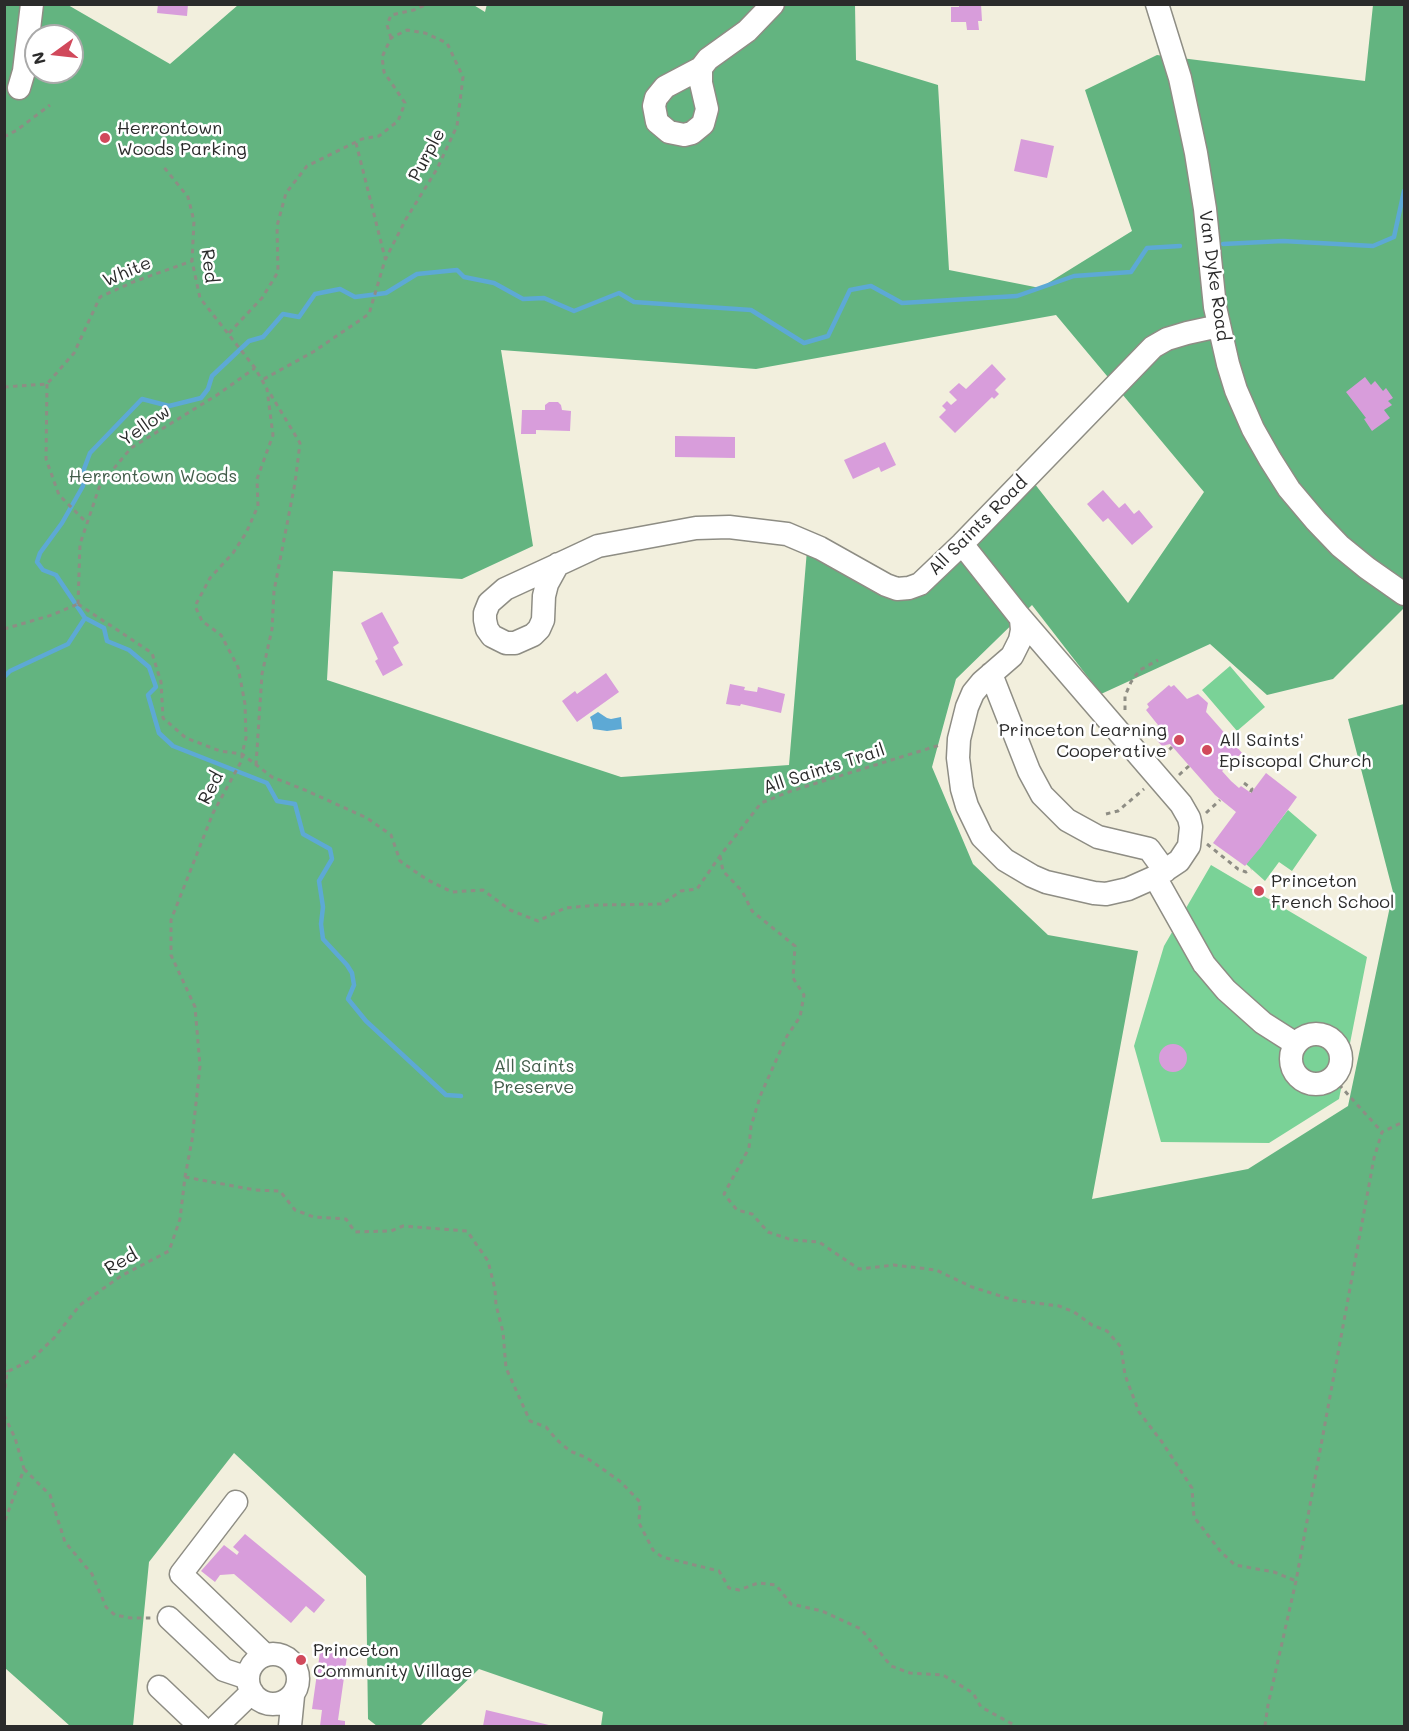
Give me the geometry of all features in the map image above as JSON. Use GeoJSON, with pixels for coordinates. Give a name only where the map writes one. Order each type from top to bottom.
{"type":"FeatureCollection","features":[{"type":"Feature","properties":{"kind":"street"},"geometry":{"type":"LineString","coordinates":[[20,88],[32,4]]}},
{"type":"Feature","properties":{"kind":"street"},"geometry":{"type":"LineString","coordinates":[[701,68],[708,59],[747,31],[773,4]]}},
{"type":"Feature","properties":{"kind":"street","name":"Van Dyke Road"},"geometry":{"type":"LineString","coordinates":[[1157,4],[1179,78],[1196,153],[1219,326],[1236,390],[1253,429],[1289,489],[1340,546],[1404,594]]}},
{"type":"Feature","properties":{"kind":"street","name":"All Saints Road"},"geometry":{"type":"LineString","coordinates":[[558,564],[598,546],[696,528],[729,527],[788,534],[820,548],[886,585],[897,589],[909,588],[920,584],[962,543],[1153,347],[1167,339],[1219,326]]}},
{"type":"Feature","properties":{"kind":"street"},"geometry":{"type":"LineString","coordinates":[[962,543],[1021,619],[1181,804],[1189,818],[1190,846],[1179,861],[1160,874],[1128,889],[1100,894],[1046,882],[1032,876],[1005,860],[982,837],[967,806],[958,758],[959,739],[967,706],[973,693],[1012,656],[1020,640],[1021,619]]}},
{"type":"Feature","properties":{"kind":"street"},"geometry":{"type":"LineString","coordinates":[[991,674],[1029,771],[1042,795],[1067,820],[1098,837],[1149,849],[1204,964],[1226,990],[1263,1023],[1296,1044]]}},
{"type":"Feature","properties":{"kind":"street"},"geometry":{"type":"LineString","coordinates":[[1317,1034],[1333,1040],[1338,1047],[1341,1063],[1338,1071],[1326,1082],[1310,1083],[1297,1074],[1293,1067],[1292,1052],[1296,1044],[1309,1035],[1317,1034]]}},
{"type":"Feature","properties":{"kind":"street"},"geometry":{"type":"LineString","coordinates":[[236,1502],[181,1574],[264,1654]]}},
{"type":"Feature","properties":{"kind":"street"},"geometry":{"type":"LineString","coordinates":[[169,1618],[224,1670],[250,1685]]}},
{"type":"Feature","properties":{"kind":"street"},"geometry":{"type":"LineString","coordinates":[[277,1653],[291,1660],[298,1670],[297,1690],[293,1696],[282,1703],[272,1704],[257,1699],[250,1685],[252,1664],[264,1654],[277,1653]]}},
{"type":"Feature","properties":{"kind":"street"},"geometry":{"type":"LineString","coordinates":[[217,1726],[250,1685]]}},
{"type":"Feature","properties":{"kind":"street"},"geometry":{"type":"LineString","coordinates":[[159,1687],[200,1726]]}},
{"type":"Feature","properties":{"kind":"street"},"geometry":{"type":"LineString","coordinates":[[290,1726],[293,1696]]}},
{"type":"Feature","properties":{"kind":"path"},"geometry":{"type":"LineString","coordinates":[[229,333],[262,297],[278,272],[277,226],[286,193],[306,166],[362,139],[379,136],[398,121],[405,103],[384,72],[382,57],[392,38],[387,26],[391,15],[414,10],[427,4]]}},
{"type":"Feature","properties":{"kind":"path","name":"Purple"},"geometry":{"type":"LineString","coordinates":[[262,380],[313,352],[369,314],[385,260],[406,219],[437,169],[457,126],[464,77],[447,43],[425,33],[407,30],[392,38]]}},
{"type":"Feature","properties":{"kind":"path"},"geometry":{"type":"LineString","coordinates":[[4,137],[50,105]]}},
{"type":"Feature","properties":{"kind":"path"},"geometry":{"type":"LineString","coordinates":[[356,142],[385,260]]}},
{"type":"Feature","properties":{"kind":"path","name":"Red"},"geometry":{"type":"LineString","coordinates":[[7,1372],[31,1360],[54,1338],[80,1305],[96,1292],[169,1251],[180,1219],[200,1066],[195,1007],[171,955],[171,920],[213,813],[242,760],[246,738],[245,704],[238,667],[221,635],[202,621],[195,606],[210,578],[233,553],[246,533],[258,506],[257,479],[273,435],[267,389],[255,368],[201,298],[192,261],[194,221],[188,197],[163,166]]}},
{"type":"Feature","properties":{"kind":"path","name":"White"},"geometry":{"type":"LineString","coordinates":[[47,384],[74,353],[100,297],[133,282],[192,261]]}},
{"type":"Feature","properties":{"kind":"path","name":"Yellow"},"geometry":{"type":"LineString","coordinates":[[78,604],[80,544],[100,485],[131,448],[217,395],[255,368]]}},
{"type":"Feature","properties":{"kind":"path"},"geometry":{"type":"LineString","coordinates":[[4,387],[47,384],[46,459],[59,495],[87,523]]}},
{"type":"Feature","properties":{"kind":"path"},"geometry":{"type":"LineString","coordinates":[[256,765],[262,674],[272,629],[274,591],[295,483],[300,443],[267,389]]}},
{"type":"Feature","properties":{"kind":"path"},"geometry":{"type":"LineString","coordinates":[[4,629],[52,615],[78,604],[152,653],[161,682],[163,718],[186,738],[220,751],[242,754]]}},
{"type":"Feature","properties":{"kind":"path"},"geometry":{"type":"LineString","coordinates":[[1125,712],[1125,696],[1131,682],[1140,670],[1158,660]]}},
{"type":"Feature","properties":{"kind":"path","name":"All Saints Trail"},"geometry":{"type":"LineString","coordinates":[[242,754],[272,777],[367,818],[391,835],[400,861],[426,879],[452,892],[483,890],[510,910],[538,921],[565,908],[662,904],[681,891],[697,889],[761,803],[792,791],[959,739]]}},
{"type":"Feature","properties":{"kind":"path"},"geometry":{"type":"LineString","coordinates":[[1106,814],[1118,811],[1150,783]]}},
{"type":"Feature","properties":{"kind":"path"},"geometry":{"type":"LineString","coordinates":[[1244,783],[1252,789],[1250,793]]}},
{"type":"Feature","properties":{"kind":"path"},"geometry":{"type":"LineString","coordinates":[[1202,814],[1209,811],[1220,800]]}},
{"type":"Feature","properties":{"kind":"path"},"geometry":{"type":"LineString","coordinates":[[1203,840],[1238,869],[1245,872],[1251,869]]}},
{"type":"Feature","properties":{"kind":"path"},"geometry":{"type":"LineString","coordinates":[[720,856],[723,871],[742,891],[752,911],[795,946],[793,978],[804,995],[800,1017],[787,1036],[761,1094],[752,1126],[749,1148],[724,1194],[737,1210],[752,1214],[768,1233],[792,1240],[819,1242],[859,1269],[894,1265],[936,1270],[972,1287],[1013,1300],[1059,1306],[1107,1331],[1122,1347],[1125,1375],[1139,1412],[1192,1488],[1194,1517],[1221,1552],[1235,1565],[1274,1572],[1296,1581]]}},
{"type":"Feature","properties":{"kind":"path"},"geometry":{"type":"LineString","coordinates":[[1333,1077],[1382,1132]]}},
{"type":"Feature","properties":{"kind":"path"},"geometry":{"type":"LineString","coordinates":[[1265,1726],[1296,1581],[1374,1158],[1382,1132],[1401,1123],[1404,1124]]}},
{"type":"Feature","properties":{"kind":"path"},"geometry":{"type":"LineString","coordinates":[[185,1177],[255,1191],[280,1191],[295,1210],[314,1217],[346,1219],[355,1232],[391,1231],[403,1226],[467,1231],[488,1261],[503,1332],[506,1368],[530,1421],[546,1427],[570,1451],[587,1458],[621,1482],[640,1502],[639,1522],[653,1550],[662,1557],[719,1571],[729,1588],[739,1590],[758,1583],[776,1585],[791,1604],[822,1611],[861,1629],[891,1665],[910,1673],[943,1675],[973,1693],[981,1707],[1016,1726]]}},
{"type":"Feature","properties":{"kind":"path"},"geometry":{"type":"LineString","coordinates":[[4,1362],[7,1372],[4,1397]]}},
{"type":"Feature","properties":{"kind":"path"},"geometry":{"type":"LineString","coordinates":[[4,1415],[15,1438],[24,1469],[50,1495],[65,1542],[92,1574],[106,1607],[115,1615],[131,1618],[169,1618]]}},
{"type":"Feature","properties":{"kind":"path"},"geometry":{"type":"LineString","coordinates":[[4,1522],[24,1469]]}},
{"type":"Feature","properties":{"kind":"green space"},"geometry":{"type":"Polygon","coordinates":[[[472,4],[485,12],[487,4],[855,5],[856,60],[938,85],[949,270],[1040,288],[1132,231],[1085,90],[1157,55],[1365,81],[1373,5],[1404,5],[1404,608],[1333,679],[1267,695],[1210,644],[1101,694],[1032,605],[956,679],[932,767],[973,864],[1048,935],[1138,951],[1092,1199],[1248,1169],[1348,1106],[1393,892],[1348,719],[1404,704],[1404,1726],[601,1726],[603,1712],[479,1669],[420,1726],[377,1726],[368,1719],[366,1576],[234,1453],[149,1562],[133,1726],[70,1726],[5,1668],[5,5],[68,5],[170,64],[238,5],[472,4]],[[1056,315],[756,369],[501,350],[533,546],[462,579],[333,571],[327,680],[621,777],[789,765],[808,538],[902,590],[1027,474],[1128,603],[1204,492],[1056,315]]]}},
{"type":"Feature","properties":{"kind":"green space"},"geometry":{"type":"Polygon","coordinates":[[[1230,666],[1265,707],[1237,731],[1202,690],[1230,666]]]}},
{"type":"Feature","properties":{"kind":"green space"},"geometry":{"type":"Polygon","coordinates":[[[1288,810],[1317,835],[1292,871],[1279,862],[1265,881],[1246,864],[1288,810]]]}},
{"type":"Feature","properties":{"kind":"green space"},"geometry":{"type":"Polygon","coordinates":[[[1211,865],[1367,957],[1339,1099],[1269,1143],[1161,1142],[1134,1046],[1164,946],[1211,865]]]}},
{"type":"Feature","properties":{"kind":"water"},"geometry":{"type":"Polygon","coordinates":[[[598,712],[611,719],[621,717],[622,729],[607,731],[593,729],[590,717],[598,712]]]}},
{"type":"Feature","properties":{"kind":"building"},"geometry":{"type":"Polygon","coordinates":[[[158,4],[188,4],[187,16],[157,13],[158,4]]]}},
{"type":"Feature","properties":{"kind":"building"},"geometry":{"type":"Polygon","coordinates":[[[959,4],[981,4],[982,21],[978,21],[979,30],[967,30],[966,22],[951,22],[951,7],[959,7],[959,4]]]}},
{"type":"Feature","properties":{"kind":"building"},"geometry":{"type":"Polygon","coordinates":[[[1021,139],[1054,146],[1047,178],[1014,171],[1021,139]]]}},
{"type":"Feature","properties":{"kind":"building"},"geometry":{"type":"Polygon","coordinates":[[[992,364],[1006,379],[995,390],[999,394],[994,399],[992,397],[955,433],[939,417],[946,410],[942,406],[947,401],[951,405],[957,400],[949,392],[959,383],[966,389],[992,364]]]}},
{"type":"Feature","properties":{"kind":"building"},"geometry":{"type":"Polygon","coordinates":[[[1365,377],[1371,385],[1375,381],[1383,391],[1386,388],[1393,398],[1388,401],[1392,405],[1384,410],[1390,418],[1372,431],[1364,419],[1366,418],[1346,392],[1365,377]]]}},
{"type":"Feature","properties":{"kind":"building"},"geometry":{"type":"Polygon","coordinates":[[[549,402],[558,402],[562,410],[571,411],[570,431],[536,430],[536,434],[521,434],[522,410],[545,410],[545,405],[549,402]]]}},
{"type":"Feature","properties":{"kind":"building"},"geometry":{"type":"Polygon","coordinates":[[[675,436],[735,437],[735,458],[675,457],[675,436]]]}},
{"type":"Feature","properties":{"kind":"building"},"geometry":{"type":"Polygon","coordinates":[[[885,442],[896,465],[881,472],[879,467],[853,479],[844,460],[885,442]]]}},
{"type":"Feature","properties":{"kind":"building"},"geometry":{"type":"Polygon","coordinates":[[[1103,490],[1119,508],[1125,503],[1134,514],[1139,510],[1153,527],[1132,545],[1108,518],[1103,522],[1087,504],[1103,490]]]}},
{"type":"Feature","properties":{"kind":"building"},"geometry":{"type":"Polygon","coordinates":[[[382,612],[399,643],[393,647],[403,665],[383,676],[375,661],[378,659],[361,623],[382,612]]]}},
{"type":"Feature","properties":{"kind":"building"},"geometry":{"type":"Polygon","coordinates":[[[606,673],[619,692],[577,722],[562,701],[575,691],[577,694],[606,673]]]}},
{"type":"Feature","properties":{"kind":"building"},"geometry":{"type":"Polygon","coordinates":[[[730,684],[745,687],[744,690],[757,692],[758,687],[785,694],[781,713],[741,704],[740,706],[726,704],[730,684]]]}},
{"type":"Feature","properties":{"kind":"building","name":"All Saints' Episcopal Church"},"geometry":{"type":"Polygon","coordinates":[[[1169,685],[1171,687],[1174,685],[1187,699],[1198,694],[1208,703],[1206,712],[1242,753],[1222,771],[1239,788],[1241,786],[1251,793],[1266,773],[1297,797],[1245,866],[1213,843],[1236,812],[1215,795],[1170,744],[1162,746],[1153,736],[1158,725],[1146,710],[1149,707],[1147,704],[1169,685]]]}},
{"type":"Feature","properties":{"kind":"building"},"geometry":{"type":"Polygon","coordinates":[[[1173,1044],[1183,1048],[1187,1058],[1183,1068],[1173,1072],[1163,1068],[1159,1058],[1163,1048],[1173,1044]]]}},
{"type":"Feature","properties":{"kind":"building"},"geometry":{"type":"Polygon","coordinates":[[[245,1534],[325,1600],[314,1613],[306,1606],[291,1623],[234,1574],[220,1575],[215,1582],[201,1571],[224,1545],[237,1555],[239,1552],[233,1547],[245,1534]]]}},
{"type":"Feature","properties":{"kind":"building"},"geometry":{"type":"Polygon","coordinates":[[[321,1645],[348,1649],[338,1720],[345,1721],[345,1726],[320,1726],[322,1710],[312,1709],[321,1645]]]}},
{"type":"Feature","properties":{"kind":"building"},"geometry":{"type":"Polygon","coordinates":[[[486,1710],[553,1726],[483,1726],[486,1710]]]}},
{"type":"Feature","properties":{"kind":"waterway"},"geometry":{"type":"LineString","coordinates":[[1223,244],[1283,241],[1373,246],[1394,237],[1404,191]]}},
{"type":"Feature","properties":{"kind":"waterway"},"geometry":{"type":"LineString","coordinates":[[461,1096],[446,1095],[366,1021],[348,999],[354,985],[352,973],[323,939],[321,924],[323,907],[319,881],[332,859],[330,849],[303,834],[295,804],[277,801],[267,783],[173,746],[159,733],[148,695],[156,687],[149,667],[129,650],[107,641],[104,628],[85,618],[56,575],[43,570],[37,562],[40,553],[62,523],[83,486],[84,469],[90,453],[142,399],[169,406],[201,398],[208,389],[212,376],[249,341],[263,337],[283,314],[299,317],[315,294],[340,289],[355,297],[386,293],[417,274],[457,270],[464,277],[494,283],[523,299],[544,298],[574,311],[619,293],[634,302],[751,310],[804,343],[828,336],[850,290],[871,286],[902,303],[1017,296],[1074,276],[1131,272],[1147,248],[1180,246]]}},
{"type":"Feature","properties":{"kind":"waterway"},"geometry":{"type":"LineString","coordinates":[[4,677],[10,671],[68,644],[85,618]]}},
{"type":"Feature","properties":{"kind":"place","name":"Herrontown Woods Parking"},"geometry":{"type":"Point","coordinates":[105,138]}},
{"type":"Feature","properties":{"kind":"place","name":"Princeton Learning Cooperative"},"geometry":{"type":"Point","coordinates":[1179,740]}},
{"type":"Feature","properties":{"kind":"place","name":"All Saints' Episcopal Church"},"geometry":{"type":"Point","coordinates":[1207,750]}},
{"type":"Feature","properties":{"kind":"place","name":"Princeton French School"},"geometry":{"type":"Point","coordinates":[1259,891]}},
{"type":"Feature","properties":{"kind":"place","name":"Princeton Community Village"},"geometry":{"type":"Point","coordinates":[301,1660]}},
{"type":"Feature","properties":{"kind":"park label","name":"Herrontown Woods"},"geometry":{"type":"Point","coordinates":[153,476]}},
{"type":"Feature","properties":{"kind":"park label","name":"All Saints Preserve"},"geometry":{"type":"Point","coordinates":[534,1076]}}]}
